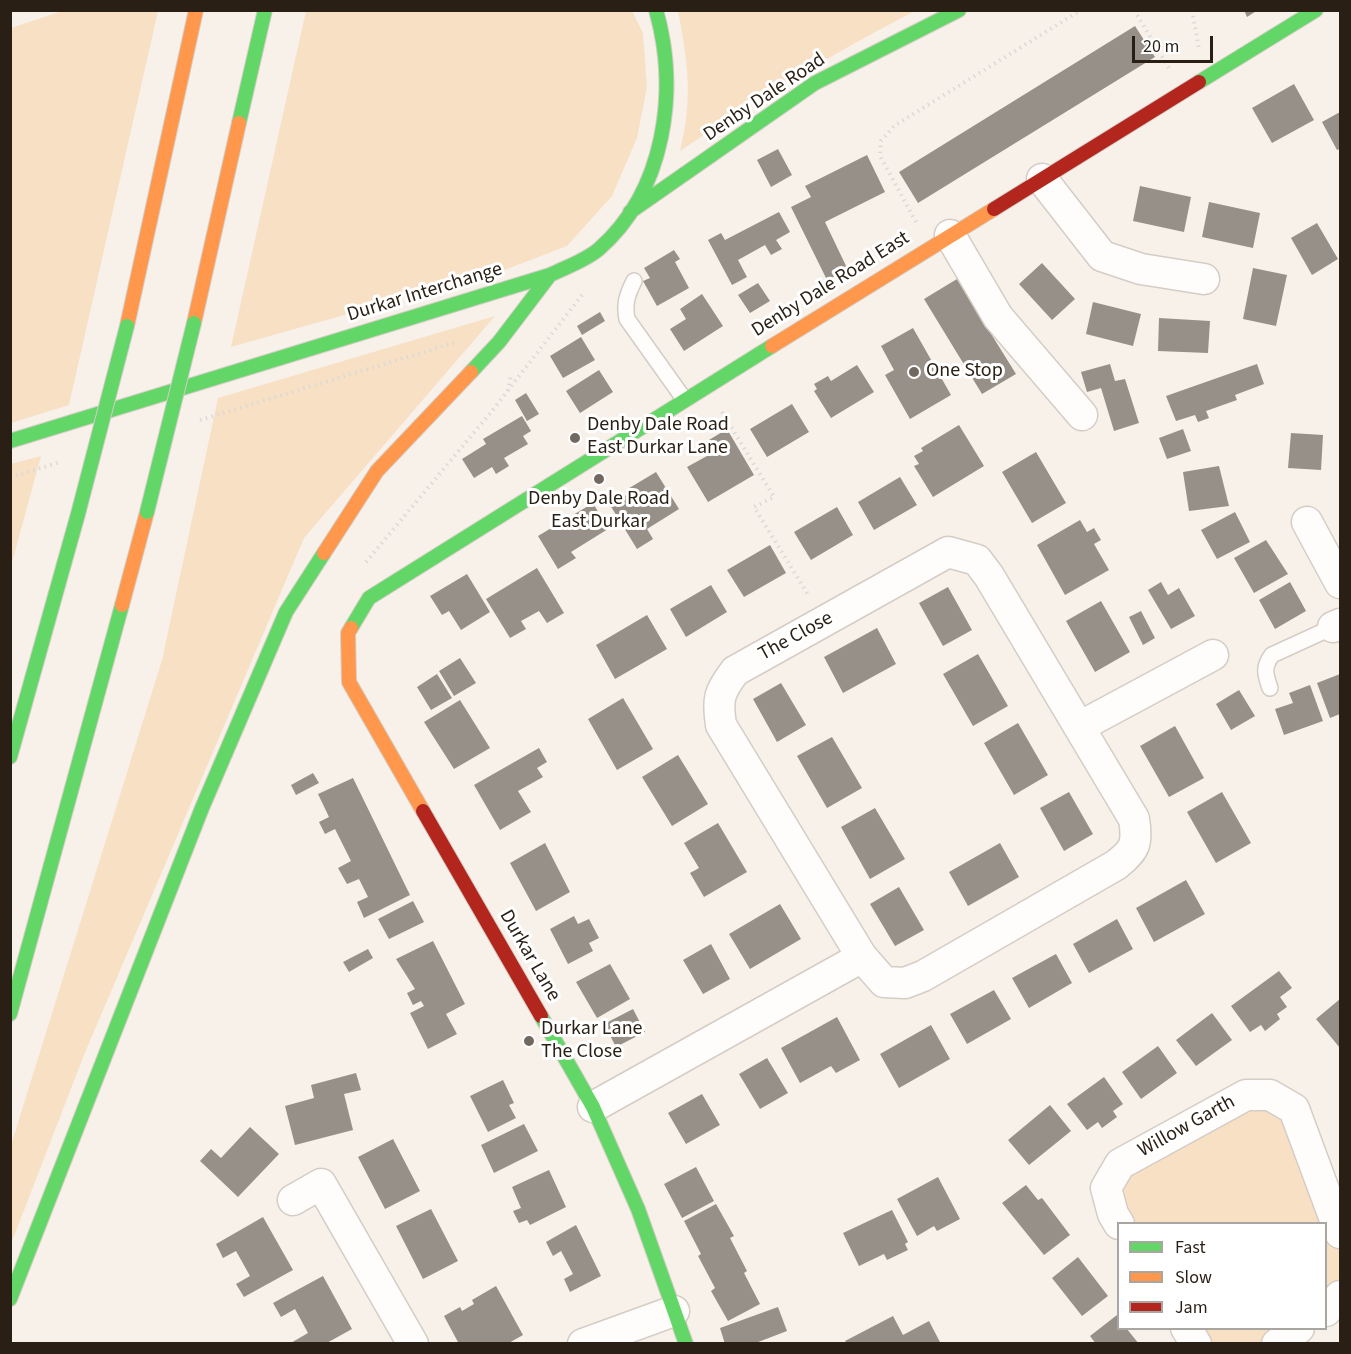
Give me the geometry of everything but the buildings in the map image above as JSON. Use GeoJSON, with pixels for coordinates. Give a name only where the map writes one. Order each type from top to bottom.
{"type":"FeatureCollection","features":[{"type":"Feature","properties":{"kind":"main road"},"geometry":{"type":"LineString","coordinates":[[10,757],[78,514],[127,326],[196,10]]}},
{"type":"Feature","properties":{"kind":"main road"},"geometry":{"type":"LineString","coordinates":[[10,1014],[147,512],[194,323],[265,10]]}},
{"type":"Feature","properties":{"kind":"main road","name":"Durkar Interchange"},"geometry":{"type":"LineString","coordinates":[[10,441],[550,275],[598,250],[630,212],[654,161],[665,122],[669,77],[666,34],[656,10]]}},
{"type":"Feature","properties":{"kind":"main road","name":"Denby Dale Road"},"geometry":{"type":"LineString","coordinates":[[630,212],[815,83],[959,10]]}},
{"type":"Feature","properties":{"kind":"main road","name":"Denby Dale Road East"},"geometry":{"type":"LineString","coordinates":[[369,598],[684,399],[1316,10]]}},
{"type":"Feature","properties":{"kind":"main road"},"geometry":{"type":"LineString","coordinates":[[10,1299],[202,808],[286,612],[377,471],[499,342],[550,275]]}},
{"type":"Feature","properties":{"kind":"main road","name":"Durkar Lane"},"geometry":{"type":"LineString","coordinates":[[369,598],[348,633],[349,682],[593,1107],[638,1209],[686,1344]]}},
{"type":"Feature","properties":{"kind":"street"},"geometry":{"type":"LineString","coordinates":[[1042,179],[1102,256],[1141,269],[1204,279]]}},
{"type":"Feature","properties":{"kind":"street"},"geometry":{"type":"LineString","coordinates":[[940,242],[998,317],[1082,415]]}},
{"type":"Feature","properties":{"kind":"street"},"geometry":{"type":"LineString","coordinates":[[1307,522],[1341,583]]}},
{"type":"Feature","properties":{"kind":"street","name":"The Close"},"geometry":{"type":"LineString","coordinates":[[948,552],[977,560],[1081,726],[1134,819],[1137,839],[1130,854],[1116,865],[923,976],[905,983],[884,982],[862,957],[721,725],[718,707],[721,689],[735,671],[825,621],[948,552]]}},
{"type":"Feature","properties":{"kind":"street"},"geometry":{"type":"LineString","coordinates":[[1081,726],[1213,655]]}},
{"type":"Feature","properties":{"kind":"street"},"geometry":{"type":"LineString","coordinates":[[593,1107],[862,957]]}},
{"type":"Feature","properties":{"kind":"street","name":"Willow Garth"},"geometry":{"type":"LineString","coordinates":[[1118,1222],[1113,1214],[1106,1188],[1120,1164],[1246,1095],[1270,1095],[1294,1109],[1341,1233]]}},
{"type":"Feature","properties":{"kind":"street"},"geometry":{"type":"LineString","coordinates":[[293,1200],[321,1184],[413,1344]]}},
{"type":"Feature","properties":{"kind":"street"},"geometry":{"type":"LineString","coordinates":[[1327,1310],[1341,1296]]}},
{"type":"Feature","properties":{"kind":"street"},"geometry":{"type":"LineString","coordinates":[[583,1344],[674,1311]]}},
{"type":"Feature","properties":{"kind":"street"},"geometry":{"type":"LineString","coordinates":[[1187,1330],[1196,1344]]}},
{"type":"Feature","properties":{"kind":"street"},"geometry":{"type":"LineString","coordinates":[[1276,1344],[1297,1330]]}},
{"type":"Feature","properties":{"kind":"lane"},"geometry":{"type":"LineString","coordinates":[[634,281],[626,296],[627,319],[684,399]]}},
{"type":"Feature","properties":{"kind":"lane"},"geometry":{"type":"LineString","coordinates":[[1270,687],[1264,674],[1266,663],[1272,655],[1337,626]]}},
{"type":"Feature","properties":{"kind":"path"},"geometry":{"type":"LineString","coordinates":[[940,242],[880,156],[881,141],[894,126],[1081,10]]}},
{"type":"Feature","properties":{"kind":"path"},"geometry":{"type":"LineString","coordinates":[[1134,10],[1184,91]]}},
{"type":"Feature","properties":{"kind":"path"},"geometry":{"type":"LineString","coordinates":[[360,569],[508,392],[587,287]]}},
{"type":"Feature","properties":{"kind":"path"},"geometry":{"type":"LineString","coordinates":[[198,420],[480,336],[499,342],[514,358],[508,392]]}},
{"type":"Feature","properties":{"kind":"path"},"geometry":{"type":"LineString","coordinates":[[705,386],[774,496],[754,507],[825,621]]}},
{"type":"Feature","properties":{"kind":"path"},"geometry":{"type":"LineString","coordinates":[[10,477],[64,461]]}},
{"type":"Feature","properties":{"kind":"shaded area"},"geometry":{"type":"Polygon","coordinates":[[[62,11],[158,11],[69,405],[11,423],[11,28],[62,11]]]}},
{"type":"Feature","properties":{"kind":"shaded area"},"geometry":{"type":"Polygon","coordinates":[[[306,11],[632,11],[643,33],[647,87],[637,138],[612,196],[567,246],[507,269],[231,347],[306,11]]]}},
{"type":"Feature","properties":{"kind":"shaded area"},"geometry":{"type":"Polygon","coordinates":[[[678,11],[915,11],[795,78],[680,151],[687,114],[688,81],[678,11]]]}},
{"type":"Feature","properties":{"kind":"shaded area"},"geometry":{"type":"Polygon","coordinates":[[[495,316],[304,538],[84,1055],[11,1244],[11,1145],[162,660],[218,398],[495,316]]]}},
{"type":"Feature","properties":{"kind":"shaded area"},"geometry":{"type":"Polygon","coordinates":[[[41,456],[11,566],[11,464],[41,456]]]}},
{"type":"Feature","properties":{"kind":"shaded area"},"geometry":{"type":"Polygon","coordinates":[[[1270,1095],[1340,1233],[1340,1296],[1327,1310],[1327,1222],[1119,1222],[1120,1164],[1270,1095]]]}},
{"type":"Feature","properties":{"kind":"shaded area"},"geometry":{"type":"Polygon","coordinates":[[[1187,1330],[1298,1330],[1277,1344],[1196,1343],[1187,1330]]]}},
{"type":"Feature","properties":{"kind":"traffic: fast"},"geometry":{"type":"LineString","coordinates":[[239,123],[265,10]]}},
{"type":"Feature","properties":{"kind":"traffic: fast"},"geometry":{"type":"LineString","coordinates":[[10,441],[550,275],[594,253],[621,225],[639,199],[652,169],[661,138],[666,73],[663,41],[656,10]]}},
{"type":"Feature","properties":{"kind":"traffic: fast"},"geometry":{"type":"LineString","coordinates":[[630,212],[815,83],[959,10]]}},
{"type":"Feature","properties":{"kind":"traffic: fast"},"geometry":{"type":"LineString","coordinates":[[1199,82],[1316,10]]}},
{"type":"Feature","properties":{"kind":"traffic: fast"},"geometry":{"type":"LineString","coordinates":[[471,372],[499,342],[550,275]]}},
{"type":"Feature","properties":{"kind":"traffic: fast"},"geometry":{"type":"LineString","coordinates":[[147,512],[194,323]]}},
{"type":"Feature","properties":{"kind":"traffic: fast"},"geometry":{"type":"LineString","coordinates":[[78,514],[127,326]]}},
{"type":"Feature","properties":{"kind":"traffic: fast"},"geometry":{"type":"LineString","coordinates":[[351,628],[369,598],[772,346]]}},
{"type":"Feature","properties":{"kind":"traffic: fast"},"geometry":{"type":"LineString","coordinates":[[10,757],[78,514]]}},
{"type":"Feature","properties":{"kind":"traffic: fast"},"geometry":{"type":"LineString","coordinates":[[10,1299],[202,808],[286,612],[324,553]]}},
{"type":"Feature","properties":{"kind":"traffic: fast"},"geometry":{"type":"LineString","coordinates":[[10,1014],[122,605]]}},
{"type":"Feature","properties":{"kind":"traffic: fast"},"geometry":{"type":"LineString","coordinates":[[541,1016],[593,1107],[638,1209],[686,1344]]}},
{"type":"Feature","properties":{"kind":"traffic: slow"},"geometry":{"type":"LineString","coordinates":[[127,326],[196,10]]}},
{"type":"Feature","properties":{"kind":"traffic: slow"},"geometry":{"type":"LineString","coordinates":[[194,323],[239,123]]}},
{"type":"Feature","properties":{"kind":"traffic: slow"},"geometry":{"type":"LineString","coordinates":[[772,346],[994,209]]}},
{"type":"Feature","properties":{"kind":"traffic: slow"},"geometry":{"type":"LineString","coordinates":[[324,553],[377,471],[471,372]]}},
{"type":"Feature","properties":{"kind":"traffic: slow"},"geometry":{"type":"LineString","coordinates":[[122,605],[147,512]]}},
{"type":"Feature","properties":{"kind":"traffic: slow"},"geometry":{"type":"LineString","coordinates":[[351,628],[348,633],[349,682],[423,811]]}},
{"type":"Feature","properties":{"kind":"traffic: jam"},"geometry":{"type":"LineString","coordinates":[[994,209],[1199,82]]}},
{"type":"Feature","properties":{"kind":"traffic: jam"},"geometry":{"type":"LineString","coordinates":[[423,811],[541,1016]]}},
{"type":"Feature","properties":{"kind":"place","name":"One Stop"},"geometry":{"type":"Point","coordinates":[914,372]}},
{"type":"Feature","properties":{"kind":"place","name":"Denby Dale Road East Durkar Lane"},"geometry":{"type":"Point","coordinates":[575,438]}},
{"type":"Feature","properties":{"kind":"place","name":"Denby Dale Road East Durkar"},"geometry":{"type":"Point","coordinates":[599,479]}},
{"type":"Feature","properties":{"kind":"place","name":"Durkar Lane The Close"},"geometry":{"type":"Point","coordinates":[529,1041]}}]}
